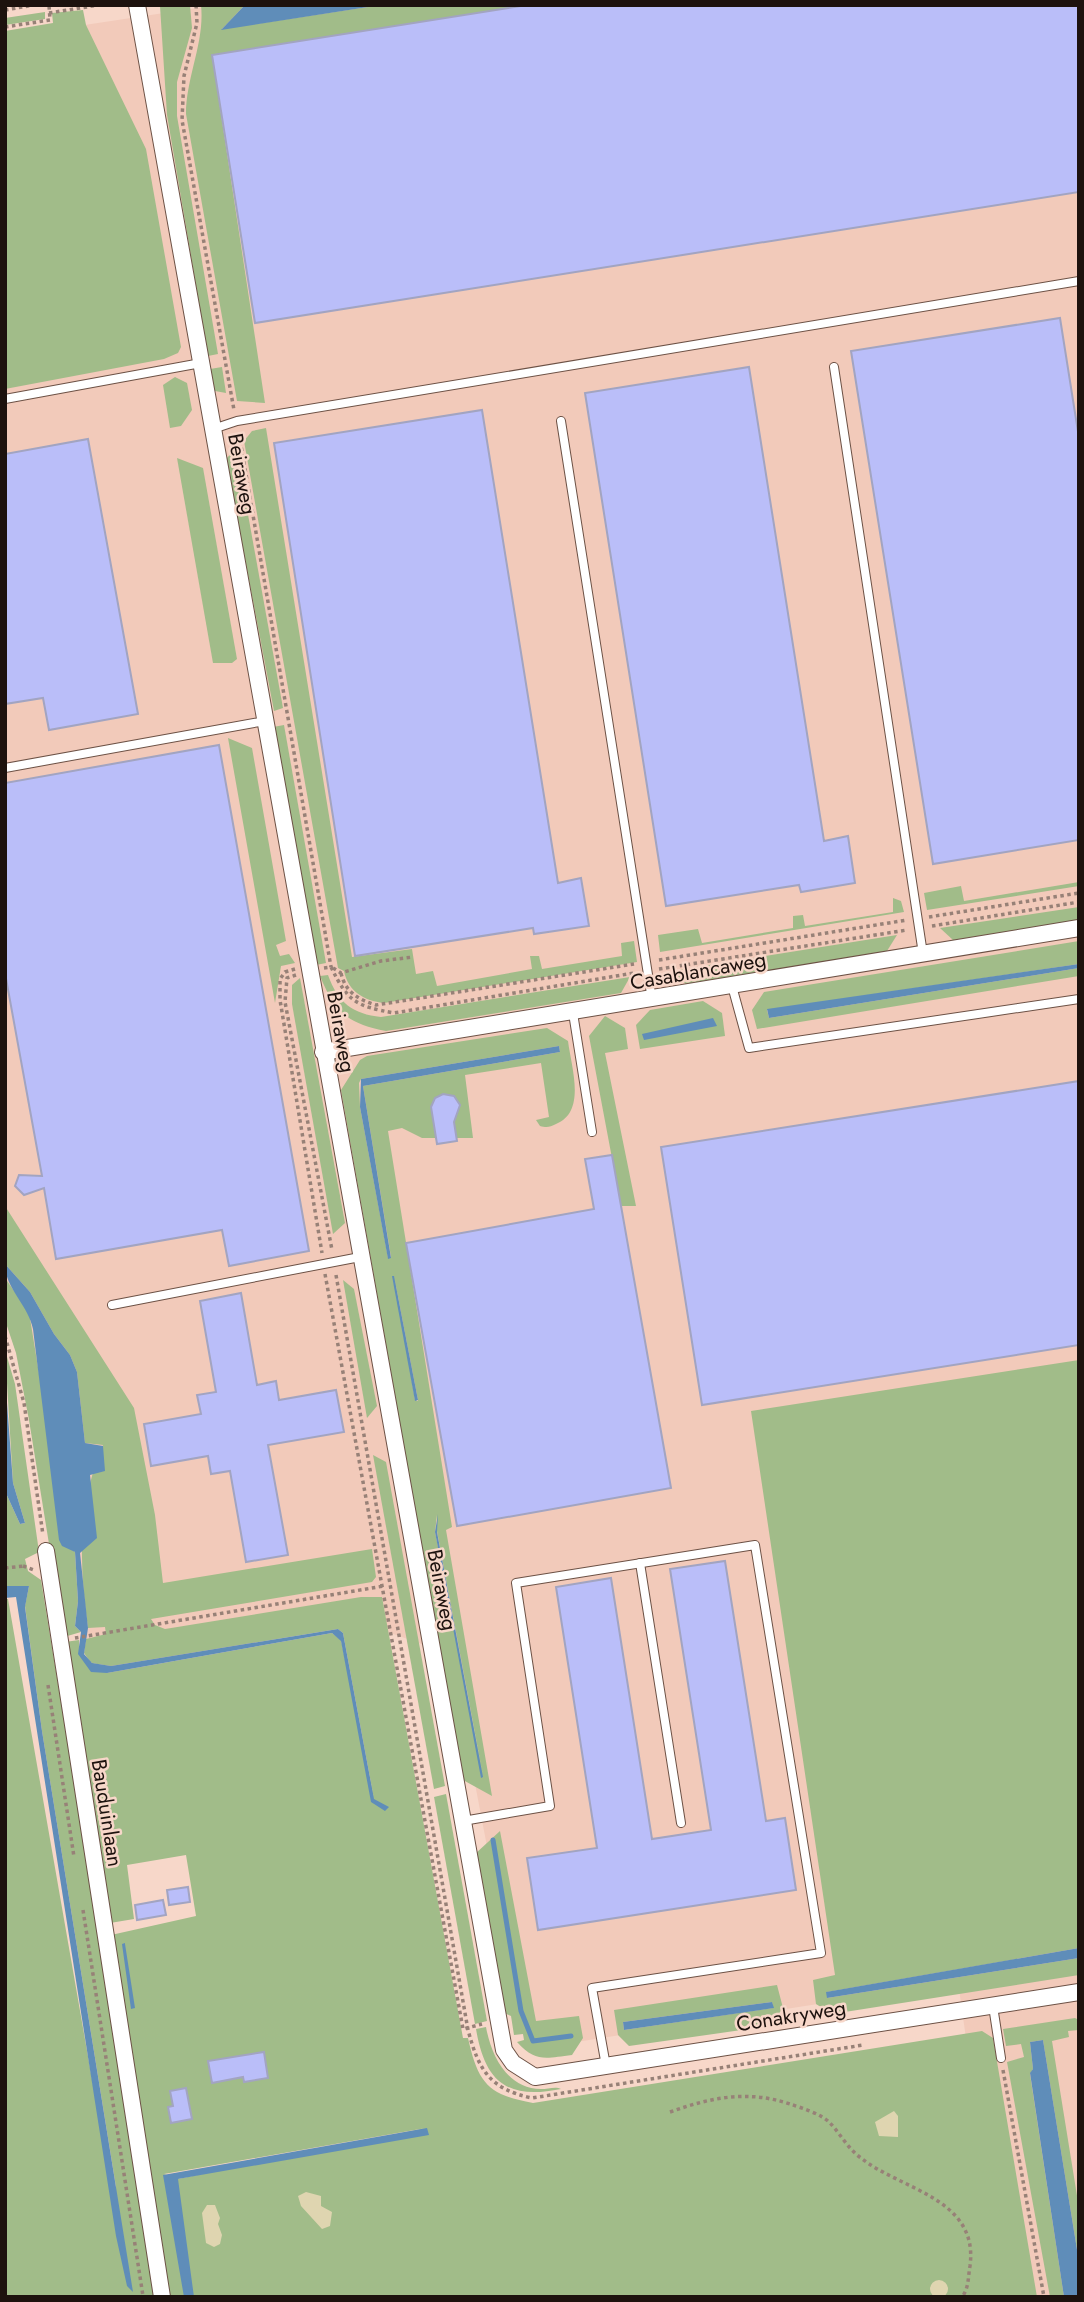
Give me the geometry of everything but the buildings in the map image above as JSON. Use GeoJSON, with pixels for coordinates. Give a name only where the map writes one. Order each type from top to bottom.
{"type":"FeatureCollection","features":[{"type":"Feature","properties":{"kind":"street","name":"Beiraweg"},"geometry":{"type":"LineString","coordinates":[[137,5],[498,2020],[504,2050],[513,2063]]}},
{"type":"Feature","properties":{"kind":"street","name":"Casablancaweg"},"geometry":{"type":"LineString","coordinates":[[323,1052],[1079,928]]}},
{"type":"Feature","properties":{"kind":"street","name":"Bauduinlaan"},"geometry":{"type":"LineString","coordinates":[[46,1551],[162,2297]]}},
{"type":"Feature","properties":{"kind":"street","name":"Conakryweg"},"geometry":{"type":"LineString","coordinates":[[513,2063],[535,2077],[1079,1992]]}},
{"type":"Feature","properties":{"kind":"lane"},"geometry":{"type":"LineString","coordinates":[[213,429],[237,421],[1079,281]]}},
{"type":"Feature","properties":{"kind":"lane"},"geometry":{"type":"LineString","coordinates":[[5,399],[201,363]]}},
{"type":"Feature","properties":{"kind":"lane"},"geometry":{"type":"LineString","coordinates":[[834,367],[923,954]]}},
{"type":"Feature","properties":{"kind":"lane"},"geometry":{"type":"LineString","coordinates":[[561,421],[652,1000]]}},
{"type":"Feature","properties":{"kind":"lane"},"geometry":{"type":"LineString","coordinates":[[5,768],[265,721]]}},
{"type":"Feature","properties":{"kind":"lane"},"geometry":{"type":"LineString","coordinates":[[732,986],[749,1048],[1079,999]]}},
{"type":"Feature","properties":{"kind":"lane"},"geometry":{"type":"LineString","coordinates":[[573,1013],[592,1132]]}},
{"type":"Feature","properties":{"kind":"lane"},"geometry":{"type":"LineString","coordinates":[[112,1306],[360,1257]]}},
{"type":"Feature","properties":{"kind":"lane"},"geometry":{"type":"LineString","coordinates":[[463,1821],[550,1806],[516,1583],[755,1545],[821,1953],[592,1988],[606,2066]]}},
{"type":"Feature","properties":{"kind":"lane"},"geometry":{"type":"LineString","coordinates":[[640,1563],[681,1823]]}},
{"type":"Feature","properties":{"kind":"lane"},"geometry":{"type":"LineString","coordinates":[[993,2006],[1001,2058]]}},
{"type":"Feature","properties":{"kind":"path"},"geometry":{"type":"LineString","coordinates":[[5,10],[34,5]]}},
{"type":"Feature","properties":{"kind":"path"},"geometry":{"type":"LineString","coordinates":[[5,27],[50,20],[48,5]]}},
{"type":"Feature","properties":{"kind":"path"},"geometry":{"type":"LineString","coordinates":[[49,13],[99,5]]}},
{"type":"Feature","properties":{"kind":"path","name":"Beiraweg"},"geometry":{"type":"LineString","coordinates":[[196,5],[197,23],[184,76],[181,120],[237,421],[331,967]]}},
{"type":"Feature","properties":{"kind":"path"},"geometry":{"type":"LineString","coordinates":[[413,957],[381,961],[341,973],[343,982],[362,1001],[376,1005],[1079,893]]}},
{"type":"Feature","properties":{"kind":"path"},"geometry":{"type":"LineString","coordinates":[[874,2043],[532,2098],[502,2090],[486,2075],[475,2056],[285,1002],[287,978],[331,967],[344,993],[363,1008],[394,1013],[1079,902]]}},
{"type":"Feature","properties":{"kind":"path"},"geometry":{"type":"LineString","coordinates":[[280,1000],[323,1264],[463,2029],[498,2020]]}},
{"type":"Feature","properties":{"kind":"path"},"geometry":{"type":"LineString","coordinates":[[5,1336],[24,1403],[46,1551]]}},
{"type":"Feature","properties":{"kind":"path"},"geometry":{"type":"LineString","coordinates":[[5,1568],[29,1565]]}},
{"type":"Feature","properties":{"kind":"path"},"geometry":{"type":"LineString","coordinates":[[23,1566],[34,1570],[33,1578]]}},
{"type":"Feature","properties":{"kind":"path"},"geometry":{"type":"LineString","coordinates":[[78,1637],[384,1586]]}},
{"type":"Feature","properties":{"kind":"path"},"geometry":{"type":"LineString","coordinates":[[46,1676],[76,1866]]}},
{"type":"Feature","properties":{"kind":"path"},"geometry":{"type":"LineString","coordinates":[[82,1905],[143,2297]]}},
{"type":"Feature","properties":{"kind":"path"},"geometry":{"type":"LineString","coordinates":[[1001,2058],[1044,2297]]}},
{"type":"Feature","properties":{"kind":"path"},"geometry":{"type":"LineString","coordinates":[[670,2112],[701,2101],[741,2094],[790,2104],[826,2119],[860,2158],[917,2187],[957,2215],[972,2250],[967,2291],[962,2297]]}},
{"type":"Feature","properties":{"kind":"shaded area"},"geometry":{"type":"Polygon","coordinates":[[[217,5],[1079,5],[1079,2297],[1003,2297],[958,1982],[538,2048],[523,2034],[452,1664],[430,1647],[357,1621],[88,1678],[68,1467],[5,1300],[5,37],[217,5]]]}},
{"type":"Feature","properties":{"kind":"green space"},"geometry":{"type":"Polygon","coordinates":[[[190,5],[192,28],[177,82],[177,116],[218,354],[208,356],[167,115],[160,6],[190,5]]]}},
{"type":"Feature","properties":{"kind":"green space"},"geometry":{"type":"Polygon","coordinates":[[[201,5],[252,5],[243,7],[222,29],[381,5],[526,5],[212,55],[265,403],[237,401],[186,114],[202,19],[201,5]]]}},
{"type":"Feature","properties":{"kind":"green space"},"geometry":{"type":"Polygon","coordinates":[[[83,10],[86,25],[146,149],[181,347],[178,353],[164,359],[5,389],[5,31],[53,23],[52,13],[83,10]]]}},
{"type":"Feature","properties":{"kind":"green space"},"geometry":{"type":"Polygon","coordinates":[[[45,12],[45,19],[5,25],[5,18],[45,12]]]}},
{"type":"Feature","properties":{"kind":"green space"},"geometry":{"type":"Polygon","coordinates":[[[222,367],[226,393],[215,391],[210,369],[222,367]]]}},
{"type":"Feature","properties":{"kind":"green space"},"geometry":{"type":"Polygon","coordinates":[[[175,377],[187,383],[192,410],[181,426],[170,428],[163,385],[175,377]]]}},
{"type":"Feature","properties":{"kind":"green space"},"geometry":{"type":"Polygon","coordinates":[[[266,428],[352,957],[412,949],[416,974],[433,971],[437,986],[532,969],[530,956],[539,956],[542,969],[622,956],[621,943],[634,941],[637,962],[384,1003],[358,994],[349,984],[344,971],[338,968],[244,441],[252,431],[266,428]]]}},
{"type":"Feature","properties":{"kind":"green space"},"geometry":{"type":"Polygon","coordinates":[[[236,448],[283,708],[274,711],[226,459],[236,448]]]}},
{"type":"Feature","properties":{"kind":"green space"},"geometry":{"type":"Polygon","coordinates":[[[177,458],[203,468],[237,659],[232,663],[213,663],[177,458]]]}},
{"type":"Feature","properties":{"kind":"green space"},"geometry":{"type":"Polygon","coordinates":[[[284,725],[326,963],[316,965],[273,727],[284,725]]]}},
{"type":"Feature","properties":{"kind":"green space"},"geometry":{"type":"Polygon","coordinates":[[[228,738],[252,748],[286,941],[276,945],[280,956],[289,954],[295,963],[281,966],[275,1003],[228,738]]]}},
{"type":"Feature","properties":{"kind":"green space"},"geometry":{"type":"Polygon","coordinates":[[[1079,882],[1079,886],[927,910],[924,893],[961,886],[964,901],[1079,882]]]}},
{"type":"Feature","properties":{"kind":"green space"},"geometry":{"type":"Polygon","coordinates":[[[893,898],[901,901],[904,912],[660,952],[658,935],[698,929],[702,943],[793,928],[793,916],[803,915],[805,926],[893,912],[893,898]]]}},
{"type":"Feature","properties":{"kind":"green space"},"geometry":{"type":"Polygon","coordinates":[[[1079,907],[1079,920],[953,940],[940,928],[1079,907]]]}},
{"type":"Feature","properties":{"kind":"green space"},"geometry":{"type":"Polygon","coordinates":[[[897,935],[887,951],[686,984],[672,971],[897,935]]]}},
{"type":"Feature","properties":{"kind":"green space"},"geometry":{"type":"Polygon","coordinates":[[[1079,941],[1079,964],[767,1010],[769,1018],[1079,968],[1079,976],[757,1029],[752,1010],[764,992],[1079,941]]]}},
{"type":"Feature","properties":{"kind":"green space"},"geometry":{"type":"Polygon","coordinates":[[[328,975],[337,993],[348,1005],[362,1013],[381,1017],[630,977],[621,993],[386,1031],[362,1025],[344,1014],[331,999],[320,976],[328,975]]]}},
{"type":"Feature","properties":{"kind":"green space"},"geometry":{"type":"Polygon","coordinates":[[[300,978],[345,1223],[333,1234],[292,1004],[292,985],[300,978]]]}},
{"type":"Feature","properties":{"kind":"green space"},"geometry":{"type":"Polygon","coordinates":[[[703,1001],[722,1013],[725,1036],[640,1049],[636,1025],[650,1010],[703,1001]]]}},
{"type":"Feature","properties":{"kind":"green space"},"geometry":{"type":"Polygon","coordinates":[[[605,1016],[625,1028],[628,1049],[605,1053],[636,1206],[621,1206],[589,1036],[605,1016]]]}},
{"type":"Feature","properties":{"kind":"green space"},"geometry":{"type":"Polygon","coordinates":[[[547,1028],[568,1041],[572,1063],[575,1087],[571,1109],[566,1118],[552,1126],[540,1126],[536,1120],[549,1117],[541,1063],[465,1075],[473,1138],[422,1138],[402,1128],[388,1131],[452,1527],[446,1530],[492,1796],[463,1780],[341,1090],[360,1060],[367,1056],[547,1028]],[[559,1046],[361,1079],[360,1107],[388,1258],[391,1257],[363,1086],[560,1052],[559,1046]],[[394,1276],[415,1400],[418,1401],[394,1276]],[[437,1515],[435,1532],[483,1776],[437,1531],[437,1515]]]}},
{"type":"Feature","properties":{"kind":"green space"},"geometry":{"type":"Polygon","coordinates":[[[5,1206],[134,1408],[155,1515],[163,1583],[372,1549],[376,1577],[372,1582],[151,1619],[155,1625],[165,1629],[361,1597],[382,1597],[463,2038],[468,2038],[476,2066],[487,2084],[505,2096],[533,2103],[982,2031],[993,2038],[1037,2297],[5,2297],[5,1599],[8,1599],[111,2188],[116,2187],[42,1731],[25,1606],[29,1586],[5,1586],[5,1491],[20,1524],[25,1523],[13,1483],[5,1350],[15,1384],[39,1552],[25,1559],[28,1571],[41,1580],[82,1831],[65,1642],[79,1640],[79,1654],[90,1661],[84,1653],[86,1639],[106,1634],[105,1627],[88,1628],[82,1558],[88,1490],[103,1445],[85,1443],[77,1372],[70,1355],[54,1334],[30,1292],[5,1264],[5,1206]],[[338,1629],[111,1666],[93,1663],[107,1673],[332,1633],[341,1640],[374,1799],[343,1633],[338,1629]],[[186,1855],[127,1865],[134,1919],[110,1923],[111,1935],[196,1916],[186,1855]],[[426,2128],[164,2174],[178,2179],[426,2128]]]}},
{"type":"Feature","properties":{"kind":"green space"},"geometry":{"type":"Polygon","coordinates":[[[5,1278],[29,1312],[67,1546],[75,1552],[78,1601],[75,1626],[81,1632],[64,1637],[29,1420],[16,1353],[5,1320],[5,1278]]]}},
{"type":"Feature","properties":{"kind":"green space"},"geometry":{"type":"Polygon","coordinates":[[[343,1280],[354,1289],[377,1406],[367,1418],[343,1280]]]}},
{"type":"Feature","properties":{"kind":"green space"},"geometry":{"type":"Polygon","coordinates":[[[1079,1360],[1079,1948],[827,1992],[827,1998],[1079,1958],[1079,1975],[832,2014],[816,2004],[813,1980],[835,1975],[751,1411],[1079,1360]]]}},
{"type":"Feature","properties":{"kind":"green space"},"geometry":{"type":"Polygon","coordinates":[[[373,1455],[386,1462],[445,1786],[434,1789],[373,1455]]]}},
{"type":"Feature","properties":{"kind":"green space"},"geometry":{"type":"Polygon","coordinates":[[[446,1794],[487,2021],[475,2024],[434,1797],[446,1794]]]}},
{"type":"Feature","properties":{"kind":"green space"},"geometry":{"type":"Polygon","coordinates":[[[500,1831],[536,2021],[579,2016],[583,2038],[572,2055],[542,2057],[530,2053],[517,2042],[524,2040],[523,2034],[514,2035],[511,2016],[504,2013],[475,1854],[500,1831]]]}},
{"type":"Feature","properties":{"kind":"green space"},"geometry":{"type":"Polygon","coordinates":[[[777,1985],[783,2008],[770,2026],[629,2046],[618,2035],[614,2010],[777,1985]],[[772,2002],[623,2022],[624,2030],[773,2008],[772,2002]]]}},
{"type":"Feature","properties":{"kind":"green space"},"geometry":{"type":"Polygon","coordinates":[[[1075,2018],[1079,2020],[1079,2030],[1068,2031],[1069,2037],[1052,2041],[1079,2208],[1079,2262],[1043,2040],[1030,2042],[1033,2069],[1030,2074],[1064,2297],[1050,2297],[1007,2062],[1024,2057],[1021,2044],[1006,2046],[1003,2029],[1075,2018]]]}},
{"type":"Feature","properties":{"kind":"green space"},"geometry":{"type":"Polygon","coordinates":[[[486,2027],[497,2059],[510,2077],[529,2087],[561,2089],[526,2092],[502,2083],[485,2062],[480,2047],[476,2029],[486,2027]]]}},
{"type":"Feature","properties":{"kind":"sand"},"geometry":{"type":"Polygon","coordinates":[[[894,2111],[898,2116],[898,2137],[879,2136],[875,2122],[894,2111]]]}},
{"type":"Feature","properties":{"kind":"sand"},"geometry":{"type":"Polygon","coordinates":[[[306,2192],[321,2196],[321,2206],[332,2212],[330,2226],[322,2229],[301,2206],[298,2196],[306,2192]]]}},
{"type":"Feature","properties":{"kind":"sand"},"geometry":{"type":"Polygon","coordinates":[[[207,2205],[215,2205],[220,2218],[218,2224],[222,2235],[220,2244],[214,2247],[206,2243],[202,2213],[207,2205]]]}},
{"type":"Feature","properties":{"kind":"sand"},"geometry":{"type":"Polygon","coordinates":[[[939,2280],[945,2283],[948,2289],[945,2295],[939,2298],[933,2295],[930,2289],[933,2283],[939,2280]]]}},
{"type":"Feature","properties":{"kind":"water"},"geometry":{"type":"Polygon","coordinates":[[[381,5],[221,30],[243,7],[381,5]]]}},
{"type":"Feature","properties":{"kind":"water"},"geometry":{"type":"Polygon","coordinates":[[[1079,964],[1079,968],[769,1018],[767,1009],[1079,964]]]}},
{"type":"Feature","properties":{"kind":"water"},"geometry":{"type":"Polygon","coordinates":[[[713,1018],[717,1026],[644,1040],[642,1034],[713,1018]]]}},
{"type":"Feature","properties":{"kind":"water"},"geometry":{"type":"Polygon","coordinates":[[[559,1046],[560,1052],[363,1086],[391,1258],[388,1259],[360,1107],[361,1079],[559,1046]]]}},
{"type":"Feature","properties":{"kind":"water"},"geometry":{"type":"Polygon","coordinates":[[[5,1264],[30,1292],[54,1334],[70,1355],[77,1372],[85,1443],[103,1446],[105,1471],[90,1475],[97,1538],[80,1553],[88,1628],[84,1654],[92,1663],[111,1666],[338,1629],[343,1633],[374,1799],[389,1807],[385,1811],[371,1802],[341,1641],[332,1633],[107,1673],[91,1672],[78,1654],[81,1632],[75,1626],[78,1601],[75,1552],[62,1546],[59,1540],[33,1329],[27,1312],[9,1281],[5,1264]]]}},
{"type":"Feature","properties":{"kind":"water"},"geometry":{"type":"Polygon","coordinates":[[[392,1276],[418,1400],[415,1401],[392,1276]]]}},
{"type":"Feature","properties":{"kind":"water"},"geometry":{"type":"Polygon","coordinates":[[[5,1376],[13,1483],[25,1523],[20,1524],[5,1491],[5,1376]]]}},
{"type":"Feature","properties":{"kind":"water"},"geometry":{"type":"Polygon","coordinates":[[[438,1514],[437,1532],[483,1777],[481,1778],[435,1532],[438,1514]]]}},
{"type":"Feature","properties":{"kind":"water"},"geometry":{"type":"Polygon","coordinates":[[[5,1586],[29,1586],[25,1607],[42,1731],[133,2292],[127,2286],[116,2236],[16,1597],[5,1598],[5,1586]]]}},
{"type":"Feature","properties":{"kind":"water"},"geometry":{"type":"Polygon","coordinates":[[[125,1943],[135,2008],[131,2009],[122,1944],[125,1943]]]}},
{"type":"Feature","properties":{"kind":"water"},"geometry":{"type":"Polygon","coordinates":[[[1079,1948],[1079,1958],[827,1998],[826,1992],[1079,1948]]]}},
{"type":"Feature","properties":{"kind":"water"},"geometry":{"type":"Polygon","coordinates":[[[772,2002],[774,2008],[624,2030],[623,2022],[772,2002]]]}},
{"type":"Feature","properties":{"kind":"water"},"geometry":{"type":"Polygon","coordinates":[[[1043,2040],[1079,2262],[1079,2297],[1064,2297],[1030,2073],[1033,2069],[1030,2042],[1043,2040]]]}},
{"type":"Feature","properties":{"kind":"water"},"geometry":{"type":"Polygon","coordinates":[[[427,2128],[429,2135],[178,2179],[194,2297],[184,2297],[163,2175],[427,2128]]]}},
{"type":"Feature","properties":{"kind":"waterway"},"geometry":{"type":"LineString","coordinates":[[493,1840],[521,2011],[533,2041],[571,2036]]}}]}
